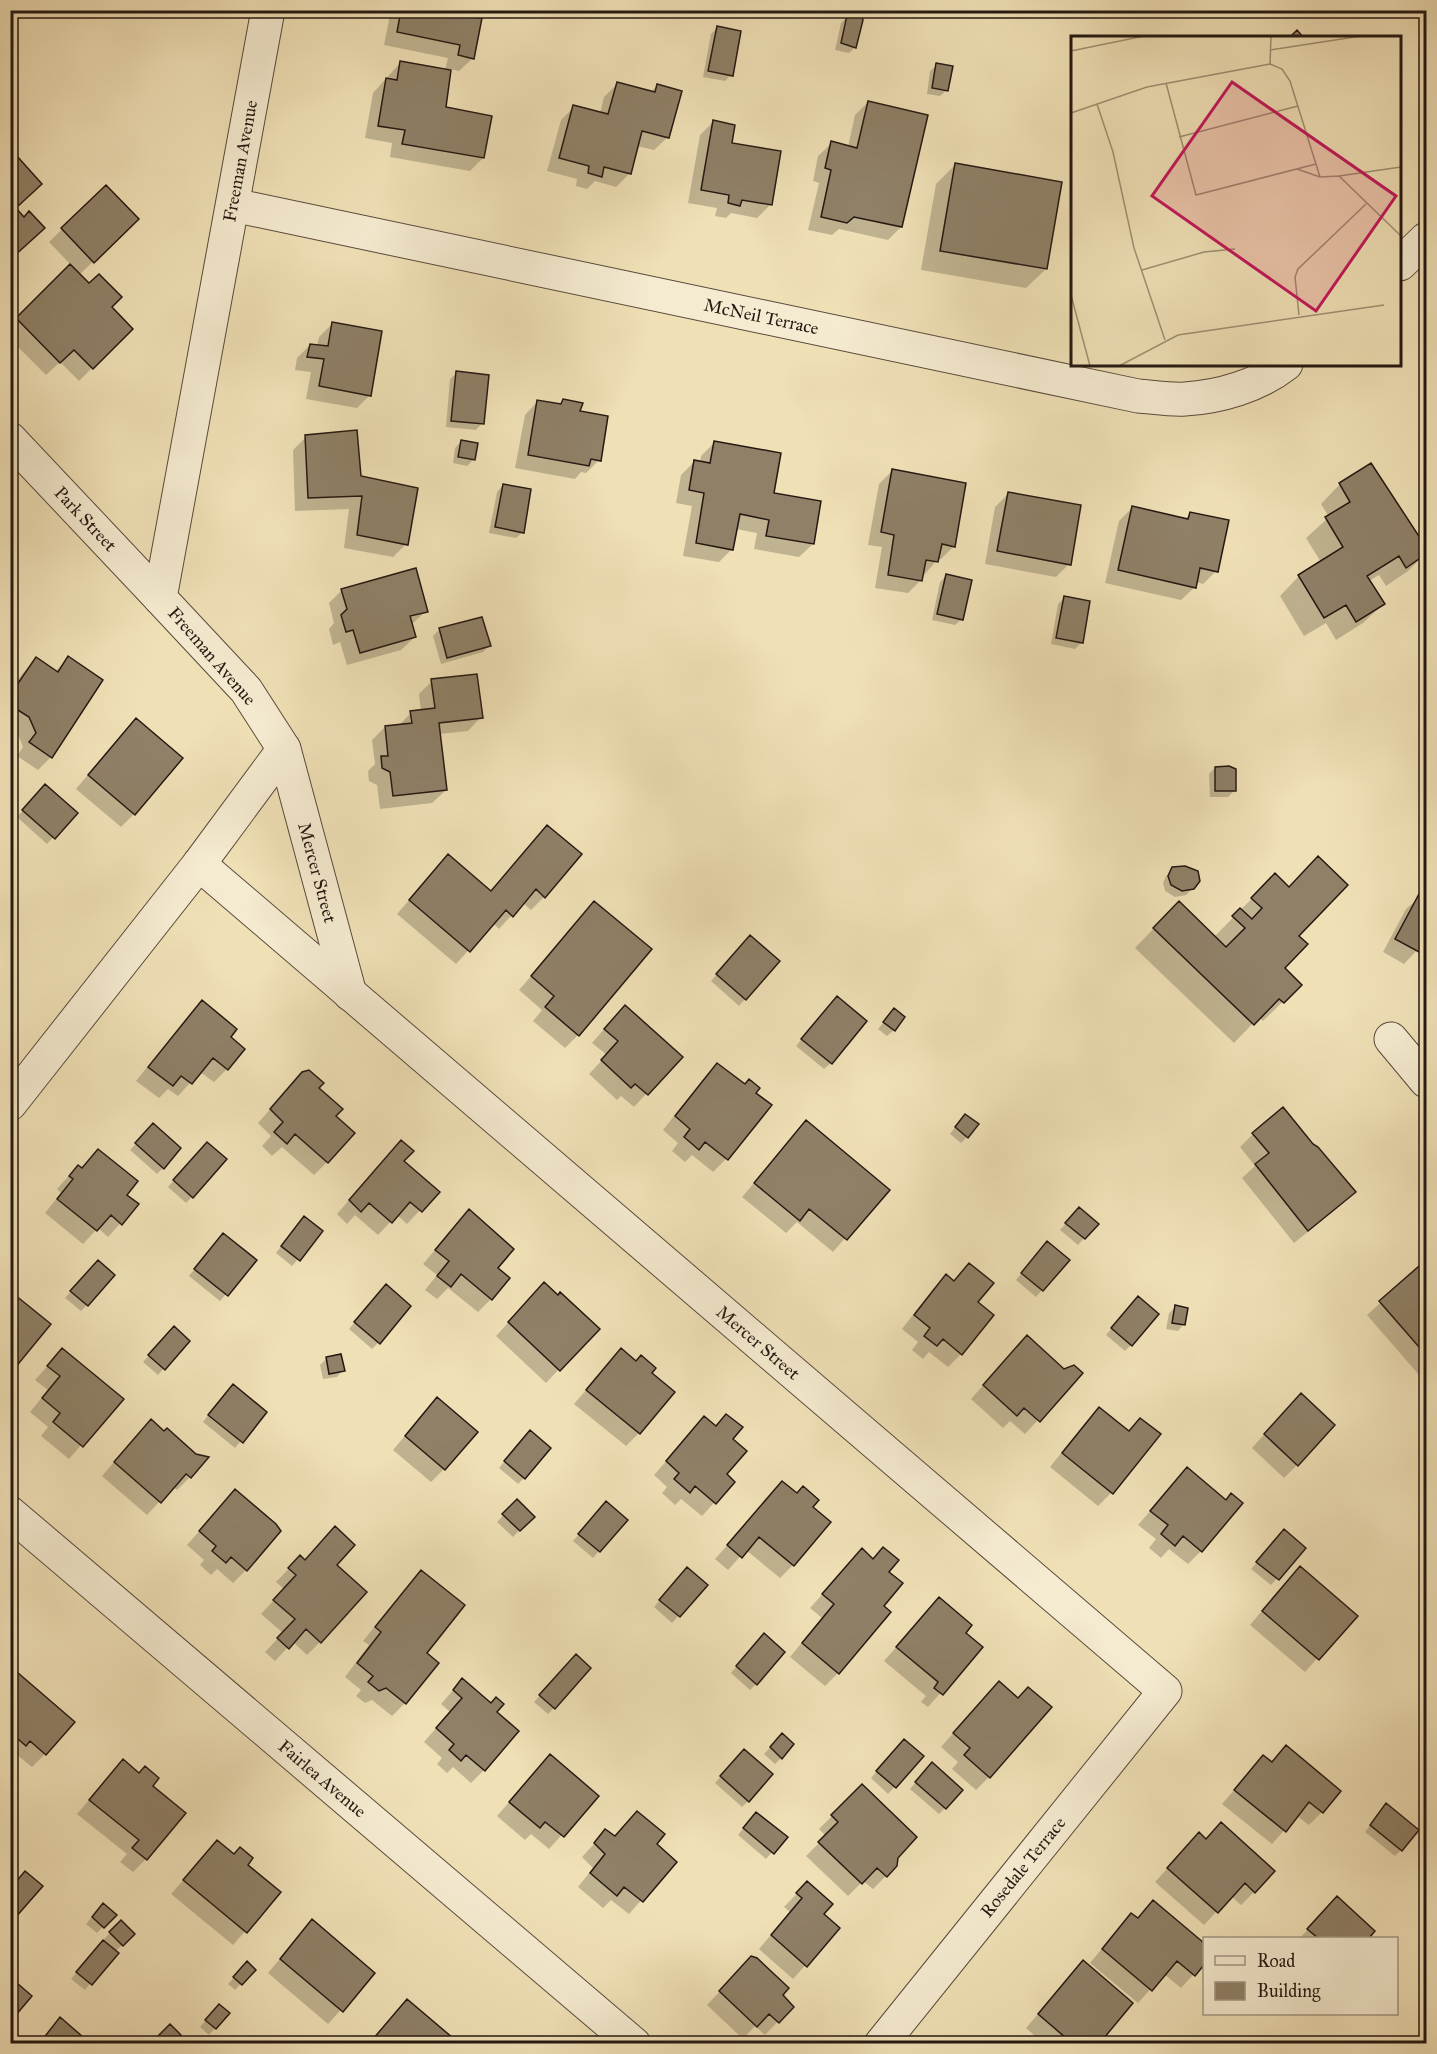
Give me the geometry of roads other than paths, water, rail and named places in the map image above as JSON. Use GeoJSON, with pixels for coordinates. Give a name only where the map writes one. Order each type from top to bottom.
{"type":"FeatureCollection","features":[{"type":"Feature","properties":{"kind":"street","name":"Freeman Avenue"},"geometry":{"type":"LineString","coordinates":[[268,10],[160,597],[246,690],[284,749]]}},
{"type":"Feature","properties":{"kind":"street","name":"McNeil Terrace"},"geometry":{"type":"LineString","coordinates":[[233,205],[1138,396],[1184,399],[1229,392],[1273,374],[1283,366]]}},
{"type":"Feature","properties":{"kind":"street"},"geometry":{"type":"LineString","coordinates":[[1401,263],[1426,239]]}},
{"type":"Feature","properties":{"kind":"street","name":"Park Street"},"geometry":{"type":"LineString","coordinates":[[10,439],[160,597]]}},
{"type":"Feature","properties":{"kind":"street"},"geometry":{"type":"LineString","coordinates":[[10,1104],[199,864],[284,749]]}},
{"type":"Feature","properties":{"kind":"street","name":"Mercer Street"},"geometry":{"type":"LineString","coordinates":[[284,749],[350,994]]}},
{"type":"Feature","properties":{"kind":"street","name":"Mercer Street"},"geometry":{"type":"LineString","coordinates":[[199,864],[1165,1691]]}},
{"type":"Feature","properties":{"kind":"street"},"geometry":{"type":"LineString","coordinates":[[1391,1039],[1426,1081]]}},
{"type":"Feature","properties":{"kind":"street","name":"Fairlea Avenue"},"geometry":{"type":"LineString","coordinates":[[10,1513],[634,2043]]}},
{"type":"Feature","properties":{"kind":"street","name":"Rosedale Terrace"},"geometry":{"type":"LineString","coordinates":[[882,2043],[1165,1691]]}}]}
